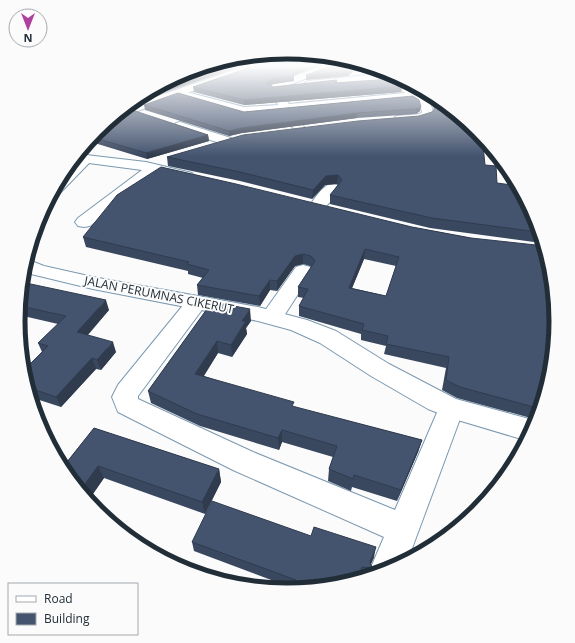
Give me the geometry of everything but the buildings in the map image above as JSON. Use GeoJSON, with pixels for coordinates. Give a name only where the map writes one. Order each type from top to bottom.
{"type":"FeatureCollection","features":[{"type":"Feature","properties":{"kind":"street"},"geometry":{"type":"LineString","coordinates":[[135,108],[168,96]]}},
{"type":"Feature","properties":{"kind":"street"},"geometry":{"type":"LineString","coordinates":[[193,96],[241,110],[414,96]]}},
{"type":"Feature","properties":{"kind":"street"},"geometry":{"type":"LineString","coordinates":[[279,96],[300,130]]}},
{"type":"Feature","properties":{"kind":"street"},"geometry":{"type":"LineString","coordinates":[[414,96],[425,103],[433,103]]}},
{"type":"Feature","properties":{"kind":"street"},"geometry":{"type":"LineString","coordinates":[[387,120],[423,117],[428,113],[425,103]]}},
{"type":"Feature","properties":{"kind":"street"},"geometry":{"type":"LineString","coordinates":[[132,110],[152,117]]}},
{"type":"Feature","properties":{"kind":"street"},"geometry":{"type":"LineString","coordinates":[[167,122],[231,140],[204,147]]}},
{"type":"Feature","properties":{"kind":"street"},"geometry":{"type":"LineString","coordinates":[[285,132],[314,128]]}},
{"type":"Feature","properties":{"kind":"street"},"geometry":{"type":"LineString","coordinates":[[84,222],[149,167],[168,159]]}},
{"type":"Feature","properties":{"kind":"street"},"geometry":{"type":"LineString","coordinates":[[80,161],[149,167],[199,178]]}},
{"type":"Feature","properties":{"kind":"street"},"geometry":{"type":"LineString","coordinates":[[317,207],[332,188]]}},
{"type":"Feature","properties":{"kind":"street"},"geometry":{"type":"LineString","coordinates":[[527,248],[540,250]]}},
{"type":"Feature","properties":{"kind":"street","name":"JALAN PERUMNAS CIKERUT"},"geometry":{"type":"LineString","coordinates":[[31,267],[93,283],[272,317],[299,325],[328,337],[380,370],[437,402],[451,408],[527,429]]}},
{"type":"Feature","properties":{"kind":"street"},"geometry":{"type":"LineString","coordinates":[[272,317],[303,271]]}},
{"type":"Feature","properties":{"kind":"street"},"geometry":{"type":"LineString","coordinates":[[196,303],[127,392],[125,397],[127,405],[130,408],[243,461],[403,529]]}},
{"type":"Feature","properties":{"kind":"street"},"geometry":{"type":"LineString","coordinates":[[389,563],[451,408]]}}]}
